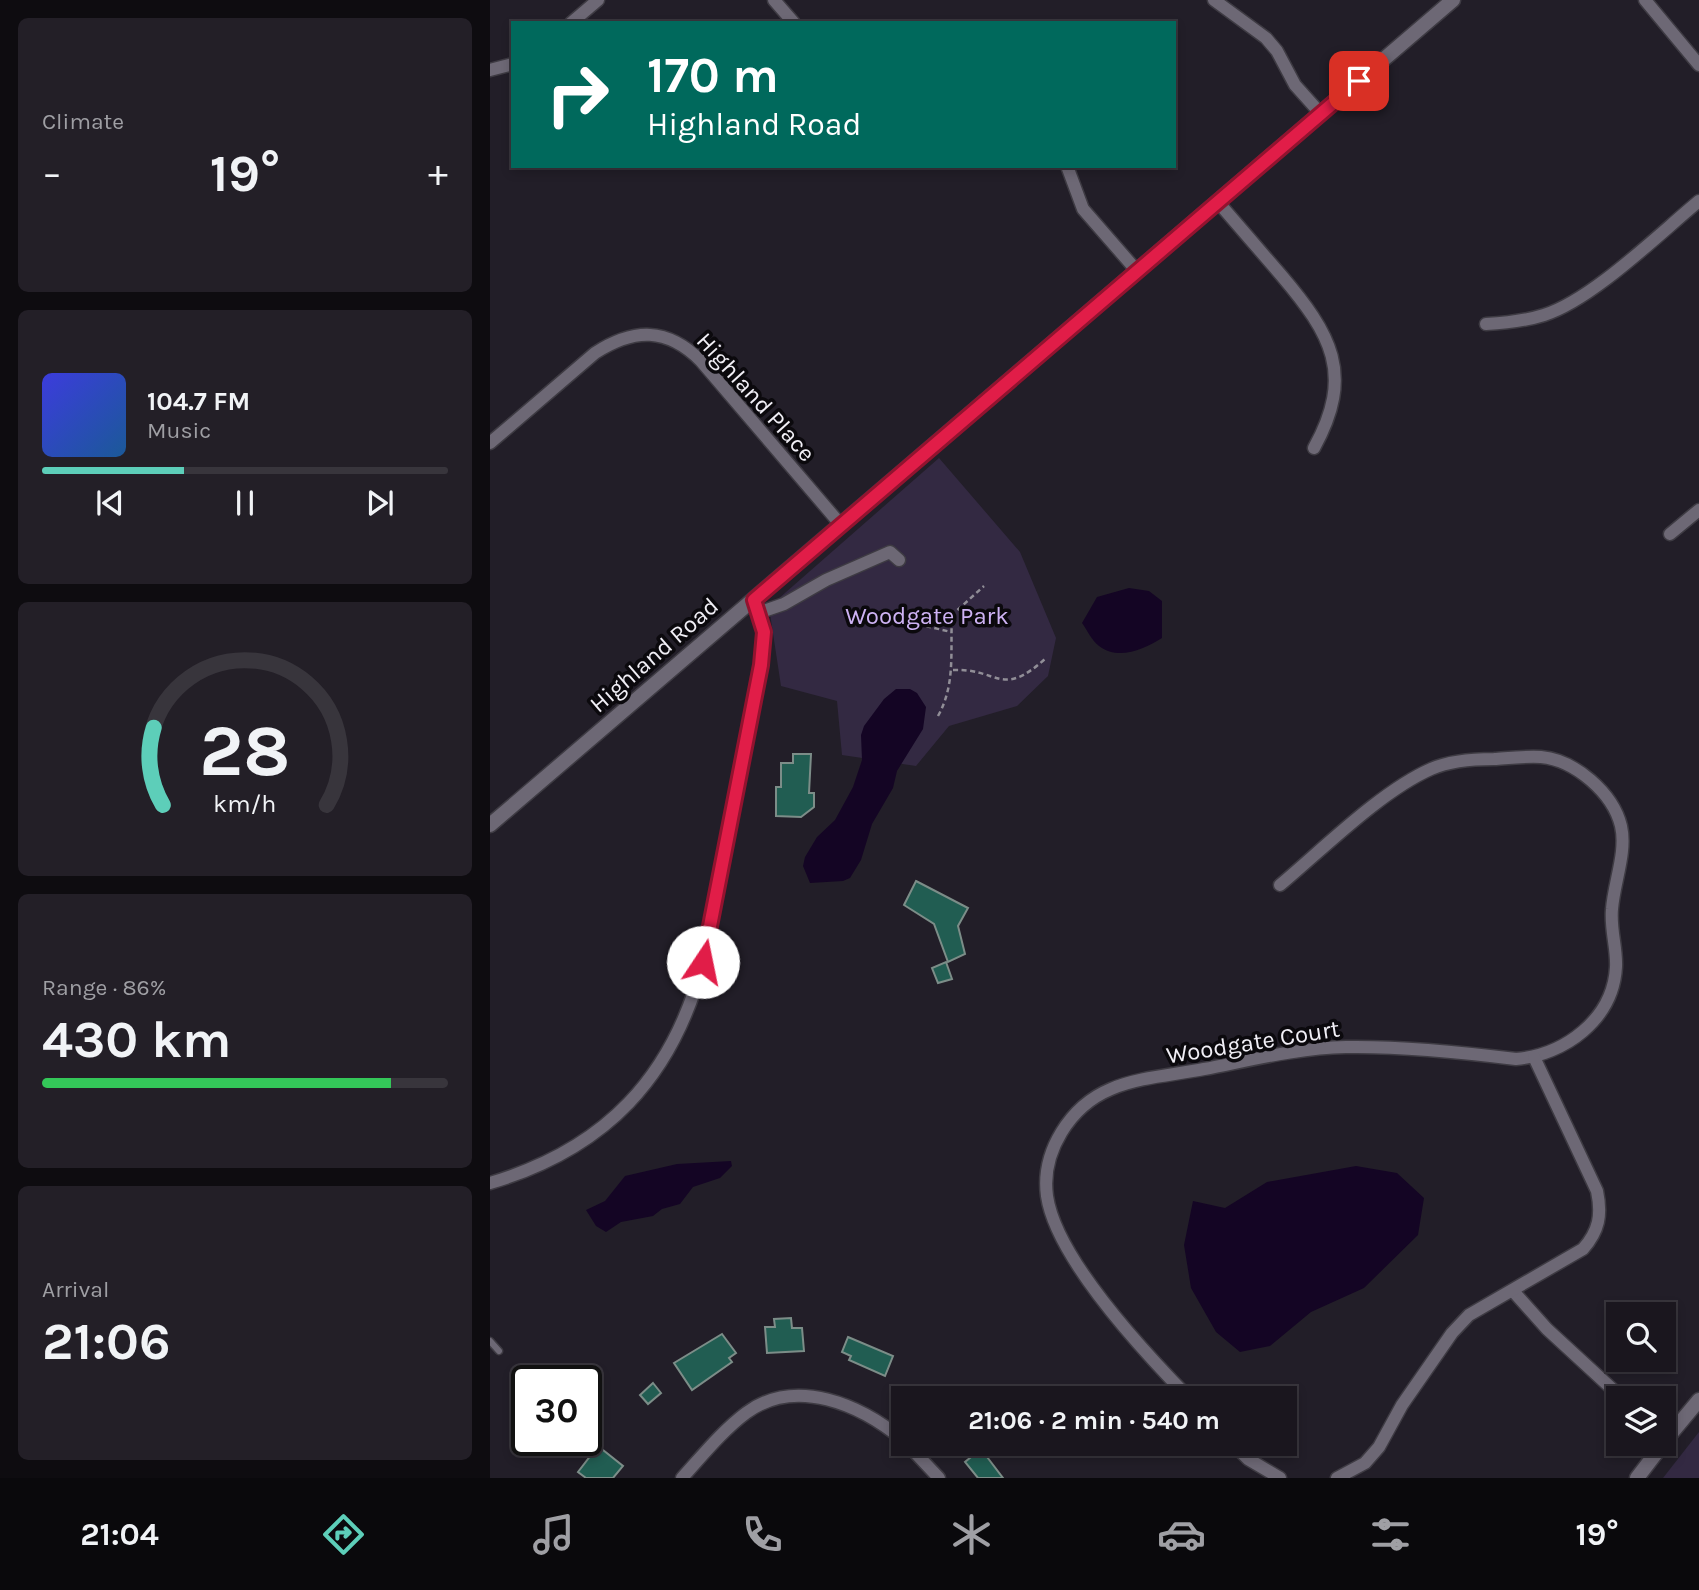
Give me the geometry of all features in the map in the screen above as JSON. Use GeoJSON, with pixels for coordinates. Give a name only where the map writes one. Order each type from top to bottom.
{"type":"FeatureCollection","features":[{"type":"Feature","properties":{"kind":"street"},"geometry":{"type":"LineString","coordinates":[[573,21],[598,0]]}},
{"type":"Feature","properties":{"kind":"street"},"geometry":{"type":"LineString","coordinates":[[774,0],[792,21]]}},
{"type":"Feature","properties":{"kind":"street"},"geometry":{"type":"LineString","coordinates":[[1214,0],[1266,38],[1277,51],[1295,85],[1321,114]]}},
{"type":"Feature","properties":{"kind":"street","name":"Highland Road"},"geometry":{"type":"LineString","coordinates":[[492,820],[756,606],[841,525],[1453,0]]}},
{"type":"Feature","properties":{"kind":"street"},"geometry":{"type":"LineString","coordinates":[[1645,0],[1699,65]]}},
{"type":"Feature","properties":{"kind":"street"},"geometry":{"type":"LineString","coordinates":[[490,70],[511,65]]}},
{"type":"Feature","properties":{"kind":"street"},"geometry":{"type":"LineString","coordinates":[[1068,168],[1083,209],[1137,271]]}},
{"type":"Feature","properties":{"kind":"street"},"geometry":{"type":"LineString","coordinates":[[1486,324],[1513,323],[1546,315],[1575,300],[1699,201]]}},
{"type":"Feature","properties":{"kind":"street"},"geometry":{"type":"LineString","coordinates":[[1218,202],[1321,325],[1330,349],[1335,375],[1334,401],[1327,425],[1314,448]]}},
{"type":"Feature","properties":{"kind":"street","name":"Highland Place"},"geometry":{"type":"LineString","coordinates":[[490,443],[595,353],[630,336],[650,334],[687,347],[841,525]]}},
{"type":"Feature","properties":{"kind":"street"},"geometry":{"type":"LineString","coordinates":[[1670,534],[1699,510]]}},
{"type":"Feature","properties":{"kind":"street"},"geometry":{"type":"LineString","coordinates":[[490,1183],[538,1168],[592,1135],[637,1094],[660,1065],[679,1032],[694,999],[703,962],[761,665],[764,632],[756,606],[784,604],[826,579],[890,552],[899,560]]}},
{"type":"Feature","properties":{"kind":"street"},"geometry":{"type":"LineString","coordinates":[[1280,885],[1404,782],[1434,767],[1475,760],[1544,757],[1585,774],[1612,801],[1623,837],[1611,917],[1616,966],[1607,1003],[1581,1033],[1559,1048],[1534,1058],[1597,1191],[1601,1207],[1593,1237],[1583,1249],[1469,1315],[1452,1334],[1402,1405],[1379,1447],[1365,1463],[1337,1478]]}},
{"type":"Feature","properties":{"kind":"street","name":"Woodgate Court"},"geometry":{"type":"LineString","coordinates":[[1178,1386],[1123,1327],[1090,1281],[1052,1215],[1047,1195],[1047,1173],[1061,1132],[1074,1114],[1111,1089],[1132,1083],[1297,1051],[1345,1047],[1393,1048],[1516,1059],[1534,1058]]}},
{"type":"Feature","properties":{"kind":"street"},"geometry":{"type":"LineString","coordinates":[[1513,1291],[1547,1329],[1609,1386]]}},
{"type":"Feature","properties":{"kind":"street"},"geometry":{"type":"LineString","coordinates":[[682,1478],[748,1412],[766,1402],[786,1396],[808,1395],[830,1399],[891,1430]]}},
{"type":"Feature","properties":{"kind":"street"},"geometry":{"type":"LineString","coordinates":[[1676,1428],[1699,1400]]}},
{"type":"Feature","properties":{"kind":"street"},"geometry":{"type":"LineString","coordinates":[[918,1456],[939,1478]]}},
{"type":"Feature","properties":{"kind":"street"},"geometry":{"type":"LineString","coordinates":[[1245,1456],[1280,1478]]}},
{"type":"Feature","properties":{"kind":"street"},"geometry":{"type":"LineString","coordinates":[[1637,1478],[1654,1456]]}},
{"type":"Feature","properties":{"kind":"lane"},"geometry":{"type":"LineString","coordinates":[[490,1341],[499,1351]]}},
{"type":"Feature","properties":{"kind":"path"},"geometry":{"type":"LineString","coordinates":[[938,716],[944,706],[953,670],[952,615],[985,586]]}},
{"type":"Feature","properties":{"kind":"path"},"geometry":{"type":"LineString","coordinates":[[926,626],[951,632]]}},
{"type":"Feature","properties":{"kind":"path"},"geometry":{"type":"LineString","coordinates":[[953,670],[972,669],[1002,681],[1027,675],[1045,659]]}},
{"type":"Feature","properties":{"kind":"green space","name":"Woodgate Park"},"geometry":{"type":"Polygon","coordinates":[[[939,458],[1020,552],[1056,638],[1048,676],[1017,706],[949,726],[916,766],[842,755],[837,701],[781,686],[769,607],[939,458]]]}},
{"type":"Feature","properties":{"kind":"green space"},"geometry":{"type":"Polygon","coordinates":[[[1699,1432],[1699,1478],[1663,1478],[1699,1432]]]}},
{"type":"Feature","properties":{"kind":"shaded area"},"geometry":{"type":"Polygon","coordinates":[[[1129,588],[1149,591],[1162,601],[1162,638],[1131,652],[1115,653],[1099,646],[1082,623],[1097,597],[1129,588]]]}},
{"type":"Feature","properties":{"kind":"shaded area"},"geometry":{"type":"Polygon","coordinates":[[[896,689],[910,689],[917,693],[926,707],[923,729],[897,771],[893,788],[872,824],[861,860],[850,878],[843,881],[810,883],[803,866],[805,857],[817,837],[835,820],[853,787],[862,760],[861,735],[864,726],[884,699],[896,689]]]}},
{"type":"Feature","properties":{"kind":"shaded area"},"geometry":{"type":"Polygon","coordinates":[[[731,1161],[732,1166],[720,1178],[693,1187],[680,1204],[662,1209],[653,1216],[621,1222],[606,1232],[596,1226],[586,1210],[605,1201],[625,1176],[677,1164],[731,1161]]]}},
{"type":"Feature","properties":{"kind":"shaded area"},"geometry":{"type":"Polygon","coordinates":[[[1356,1166],[1397,1173],[1424,1198],[1418,1235],[1364,1288],[1311,1312],[1270,1346],[1240,1352],[1216,1332],[1191,1288],[1184,1245],[1193,1201],[1225,1208],[1267,1182],[1356,1166]]]}},
{"type":"Feature","properties":{"kind":"building"},"geometry":{"type":"Polygon","coordinates":[[[793,754],[811,754],[809,793],[814,793],[814,807],[801,817],[776,816],[776,787],[781,787],[781,763],[793,763],[793,754]]]}},
{"type":"Feature","properties":{"kind":"building"},"geometry":{"type":"Polygon","coordinates":[[[916,881],[968,908],[958,926],[965,954],[948,962],[934,924],[904,905],[916,881]]]}},
{"type":"Feature","properties":{"kind":"building"},"geometry":{"type":"Polygon","coordinates":[[[946,962],[952,979],[938,983],[932,968],[946,962]]]}},
{"type":"Feature","properties":{"kind":"building"},"geometry":{"type":"Polygon","coordinates":[[[791,1318],[792,1328],[802,1328],[804,1351],[767,1353],[765,1327],[775,1327],[774,1319],[791,1318]]]}},
{"type":"Feature","properties":{"kind":"building"},"geometry":{"type":"Polygon","coordinates":[[[722,1334],[736,1353],[729,1358],[732,1362],[692,1390],[674,1363],[722,1334]]]}},
{"type":"Feature","properties":{"kind":"building"},"geometry":{"type":"Polygon","coordinates":[[[848,1337],[893,1356],[885,1376],[849,1360],[851,1356],[842,1352],[848,1337]]]}},
{"type":"Feature","properties":{"kind":"building"},"geometry":{"type":"Polygon","coordinates":[[[653,1383],[661,1393],[648,1404],[640,1395],[653,1383]]]}},
{"type":"Feature","properties":{"kind":"building"},"geometry":{"type":"Polygon","coordinates":[[[602,1449],[623,1466],[613,1478],[586,1478],[578,1472],[590,1456],[602,1456],[602,1449]]]}},
{"type":"Feature","properties":{"kind":"building"},"geometry":{"type":"Polygon","coordinates":[[[972,1456],[986,1456],[1003,1478],[978,1478],[965,1462],[972,1456]]]}},
{"type":"Feature","properties":{"kind":"route"},"geometry":{"type":"LineString","coordinates":[[703,962],[761,665],[764,632],[754,600],[1359,81]]}}]}
